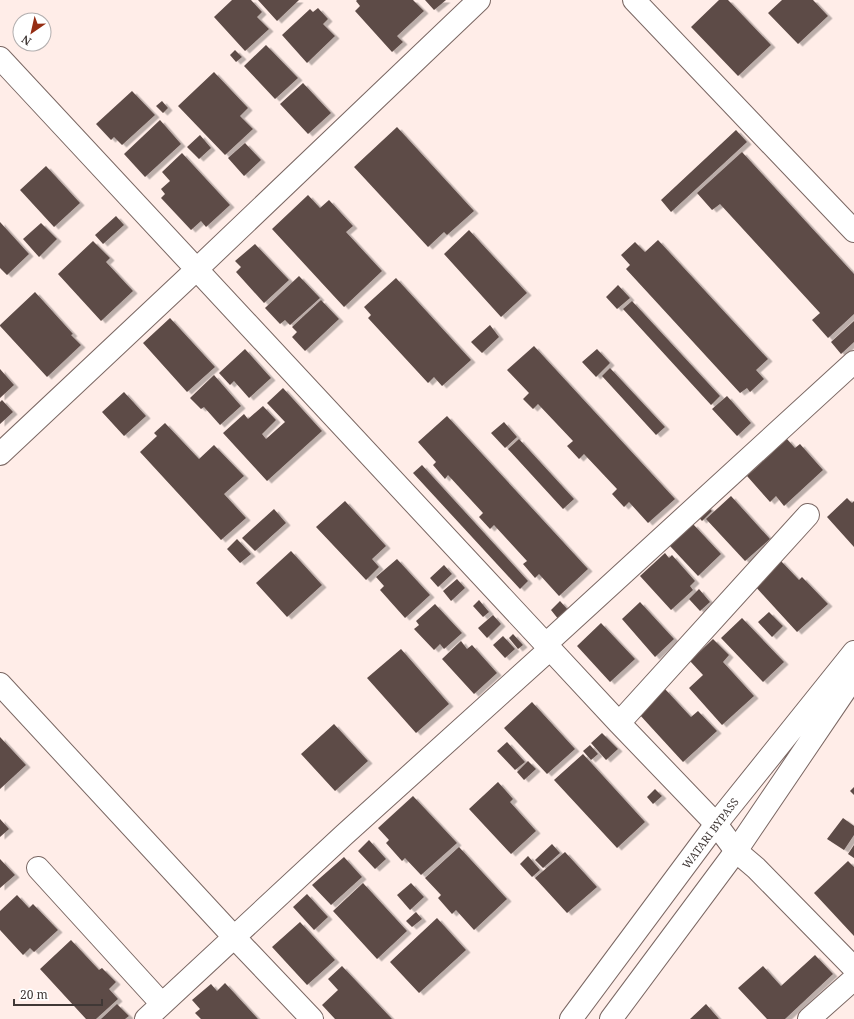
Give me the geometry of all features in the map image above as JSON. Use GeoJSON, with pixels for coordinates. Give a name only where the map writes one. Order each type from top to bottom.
{"type":"FeatureCollection","features":[{"type":"Feature","properties":{"kind":"main road"},"geometry":{"type":"LineString","coordinates":[[0,454],[479,0]]}},
{"type":"Feature","properties":{"kind":"main road"},"geometry":{"type":"LineString","coordinates":[[634,0],[854,230]]}},
{"type":"Feature","properties":{"kind":"main road"},"geometry":{"type":"LineString","coordinates":[[0,58],[619,723],[716,824],[736,851],[756,868],[854,968]]}},
{"type":"Feature","properties":{"kind":"main road"},"geometry":{"type":"LineString","coordinates":[[146,1019],[854,362]]}},
{"type":"Feature","properties":{"kind":"main road"},"geometry":{"type":"LineString","coordinates":[[619,723],[808,516]]}},
{"type":"Feature","properties":{"kind":"main road","name":"WATARI BYPASS"},"geometry":{"type":"LineString","coordinates":[[571,1019],[716,824],[854,652]]}},
{"type":"Feature","properties":{"kind":"main road"},"geometry":{"type":"LineString","coordinates":[[611,1019],[736,851],[854,677]]}},
{"type":"Feature","properties":{"kind":"main road"},"geometry":{"type":"LineString","coordinates":[[0,684],[312,1019]]}},
{"type":"Feature","properties":{"kind":"main road"},"geometry":{"type":"LineString","coordinates":[[38,868],[162,1004]]}},
{"type":"Feature","properties":{"kind":"main road"},"geometry":{"type":"LineString","coordinates":[[809,1019],[854,979]]}},
{"type":"Feature","properties":{"kind":"building"},"geometry":{"type":"Polygon","coordinates":[[[232,0],[251,0],[262,12],[257,17],[269,29],[245,51],[214,17],[232,0]]]}},
{"type":"Feature","properties":{"kind":"building"},"geometry":{"type":"Polygon","coordinates":[[[258,0],[299,0],[277,21],[258,0]]]}},
{"type":"Feature","properties":{"kind":"building"},"geometry":{"type":"Polygon","coordinates":[[[413,0],[424,11],[397,36],[403,42],[392,52],[355,11],[360,6],[356,1],[413,0]]]}},
{"type":"Feature","properties":{"kind":"building"},"geometry":{"type":"Polygon","coordinates":[[[425,0],[446,0],[434,10],[425,0]]]}},
{"type":"Feature","properties":{"kind":"building"},"geometry":{"type":"Polygon","coordinates":[[[719,0],[728,0],[771,45],[738,76],[691,27],[719,0]]]}},
{"type":"Feature","properties":{"kind":"building"},"geometry":{"type":"Polygon","coordinates":[[[782,0],[813,0],[828,16],[798,44],[768,13],[782,0]]]}},
{"type":"Feature","properties":{"kind":"building"},"geometry":{"type":"Polygon","coordinates":[[[318,8],[328,19],[323,24],[335,36],[307,63],[282,35],[310,9],[313,12],[318,8]]]}},
{"type":"Feature","properties":{"kind":"building"},"geometry":{"type":"Polygon","coordinates":[[[266,45],[298,78],[275,99],[244,66],[266,45]]]}},
{"type":"Feature","properties":{"kind":"building"},"geometry":{"type":"Polygon","coordinates":[[[235,50],[242,57],[236,62],[230,55],[235,50]]]}},
{"type":"Feature","properties":{"kind":"building"},"geometry":{"type":"Polygon","coordinates":[[[214,72],[248,108],[240,116],[253,129],[225,155],[178,106],[214,72]]]}},
{"type":"Feature","properties":{"kind":"building"},"geometry":{"type":"Polygon","coordinates":[[[303,83],[331,113],[308,134],[280,104],[303,83]]]}},
{"type":"Feature","properties":{"kind":"building"},"geometry":{"type":"Polygon","coordinates":[[[132,91],[155,115],[122,145],[114,137],[111,140],[96,124],[132,91]]]}},
{"type":"Feature","properties":{"kind":"building"},"geometry":{"type":"Polygon","coordinates":[[[162,101],[168,108],[163,113],[156,106],[162,101]]]}},
{"type":"Feature","properties":{"kind":"building"},"geometry":{"type":"Polygon","coordinates":[[[160,120],[181,144],[145,177],[124,154],[160,120]]]}},
{"type":"Feature","properties":{"kind":"building"},"geometry":{"type":"Polygon","coordinates":[[[397,127],[474,211],[447,235],[444,232],[428,247],[354,167],[397,127]]]}},
{"type":"Feature","properties":{"kind":"building"},"geometry":{"type":"Polygon","coordinates":[[[736,130],[747,142],[671,212],[661,200],[736,130]]]}},
{"type":"Feature","properties":{"kind":"building"},"geometry":{"type":"Polygon","coordinates":[[[200,135],[211,148],[199,159],[187,147],[200,135]]]}},
{"type":"Feature","properties":{"kind":"building"},"geometry":{"type":"Polygon","coordinates":[[[245,143],[261,160],[244,176],[228,158],[245,143]]]}},
{"type":"Feature","properties":{"kind":"building"},"geometry":{"type":"Polygon","coordinates":[[[742,152],[854,274],[854,314],[828,338],[812,320],[820,313],[720,204],[712,210],[697,193],[742,152]]]}},
{"type":"Feature","properties":{"kind":"building"},"geometry":{"type":"Polygon","coordinates":[[[182,153],[230,205],[206,227],[201,221],[191,230],[161,198],[165,194],[161,189],[170,181],[162,172],[182,153]]]}},
{"type":"Feature","properties":{"kind":"building"},"geometry":{"type":"Polygon","coordinates":[[[46,166],[80,203],[54,227],[20,190],[46,166]]]}},
{"type":"Feature","properties":{"kind":"building"},"geometry":{"type":"Polygon","coordinates":[[[308,195],[320,208],[329,200],[353,226],[346,232],[382,271],[344,307],[272,229],[308,195]]]}},
{"type":"Feature","properties":{"kind":"building"},"geometry":{"type":"Polygon","coordinates":[[[116,216],[124,225],[103,244],[95,235],[116,216]]]}},
{"type":"Feature","properties":{"kind":"building"},"geometry":{"type":"Polygon","coordinates":[[[0,222],[29,254],[7,275],[0,268],[0,222]]]}},
{"type":"Feature","properties":{"kind":"building"},"geometry":{"type":"Polygon","coordinates":[[[41,223],[57,239],[39,257],[23,239],[41,223]]]}},
{"type":"Feature","properties":{"kind":"building"},"geometry":{"type":"Polygon","coordinates":[[[469,230],[527,293],[501,317],[444,254],[469,230]]]}},
{"type":"Feature","properties":{"kind":"building"},"geometry":{"type":"Polygon","coordinates":[[[658,240],[768,359],[756,370],[764,379],[750,392],[747,388],[740,393],[626,269],[630,265],[621,255],[635,242],[645,252],[658,240]]]}},
{"type":"Feature","properties":{"kind":"building"},"geometry":{"type":"Polygon","coordinates":[[[93,241],[110,258],[106,262],[133,291],[101,321],[58,274],[93,241]]]}},
{"type":"Feature","properties":{"kind":"building"},"geometry":{"type":"Polygon","coordinates":[[[255,244],[289,280],[264,303],[236,272],[241,267],[235,261],[255,244]]]}},
{"type":"Feature","properties":{"kind":"building"},"geometry":{"type":"Polygon","coordinates":[[[299,276],[320,298],[290,325],[285,320],[280,324],[265,308],[299,276]]]}},
{"type":"Feature","properties":{"kind":"building"},"geometry":{"type":"Polygon","coordinates":[[[396,278],[471,360],[442,386],[434,377],[428,383],[368,318],[371,315],[364,307],[396,278]]]}},
{"type":"Feature","properties":{"kind":"building"},"geometry":{"type":"Polygon","coordinates":[[[618,285],[630,298],[617,309],[606,297],[618,285]]]}},
{"type":"Feature","properties":{"kind":"building"},"geometry":{"type":"Polygon","coordinates":[[[35,292],[81,345],[47,377],[0,326],[35,292]]]}},
{"type":"Feature","properties":{"kind":"building"},"geometry":{"type":"Polygon","coordinates":[[[321,300],[339,319],[305,351],[292,337],[297,332],[292,327],[321,300]]]}},
{"type":"Feature","properties":{"kind":"building"},"geometry":{"type":"Polygon","coordinates":[[[632,301],[720,396],[711,405],[623,309],[632,301]]]}},
{"type":"Feature","properties":{"kind":"building"},"geometry":{"type":"Polygon","coordinates":[[[170,318],[215,367],[187,392],[143,343],[170,318]]]}},
{"type":"Feature","properties":{"kind":"building"},"geometry":{"type":"Polygon","coordinates":[[[854,321],[854,342],[841,354],[831,342],[854,321]]]}},
{"type":"Feature","properties":{"kind":"building"},"geometry":{"type":"Polygon","coordinates":[[[490,325],[499,337],[482,353],[471,342],[490,325]]]}},
{"type":"Feature","properties":{"kind":"building"},"geometry":{"type":"Polygon","coordinates":[[[534,346],[675,499],[648,523],[629,502],[624,507],[612,494],[617,489],[584,454],[579,459],[567,446],[573,441],[538,404],[533,409],[523,399],[529,393],[507,370],[534,346]]]}},
{"type":"Feature","properties":{"kind":"building"},"geometry":{"type":"Polygon","coordinates":[[[245,349],[271,378],[249,398],[234,381],[230,385],[219,373],[245,349]]]}},
{"type":"Feature","properties":{"kind":"building"},"geometry":{"type":"Polygon","coordinates":[[[597,349],[610,363],[596,377],[582,362],[597,349]]]}},
{"type":"Feature","properties":{"kind":"building"},"geometry":{"type":"Polygon","coordinates":[[[610,368],[665,427],[656,435],[602,376],[610,368]]]}},
{"type":"Feature","properties":{"kind":"building"},"geometry":{"type":"Polygon","coordinates":[[[0,369],[14,385],[0,398],[0,369]]]}},
{"type":"Feature","properties":{"kind":"building"},"geometry":{"type":"Polygon","coordinates":[[[214,375],[241,406],[220,425],[204,407],[201,409],[190,398],[214,375]]]}},
{"type":"Feature","properties":{"kind":"building"},"geometry":{"type":"Polygon","coordinates":[[[283,388],[322,431],[267,481],[223,433],[244,414],[248,419],[263,406],[276,420],[262,434],[266,439],[285,422],[267,403],[283,388]]]}},
{"type":"Feature","properties":{"kind":"building"},"geometry":{"type":"Polygon","coordinates":[[[124,392],[146,416],[124,436],[102,412],[124,392]]]}},
{"type":"Feature","properties":{"kind":"building"},"geometry":{"type":"Polygon","coordinates":[[[727,396],[751,423],[737,436],[712,409],[727,396]]]}},
{"type":"Feature","properties":{"kind":"building"},"geometry":{"type":"Polygon","coordinates":[[[2,400],[13,412],[0,424],[0,402],[2,400]]]}},
{"type":"Feature","properties":{"kind":"building"},"geometry":{"type":"Polygon","coordinates":[[[447,416],[588,569],[559,596],[539,574],[535,578],[523,564],[527,561],[494,525],[490,529],[479,517],[483,513],[448,475],[445,479],[433,465],[436,462],[418,442],[447,416]]]}},
{"type":"Feature","properties":{"kind":"building"},"geometry":{"type":"Polygon","coordinates":[[[504,422],[517,437],[505,448],[491,433],[504,422]]]}},
{"type":"Feature","properties":{"kind":"building"},"geometry":{"type":"Polygon","coordinates":[[[165,423],[199,459],[214,445],[244,476],[224,494],[246,518],[221,540],[140,452],[157,436],[154,433],[165,423]]]}},
{"type":"Feature","properties":{"kind":"building"},"geometry":{"type":"Polygon","coordinates":[[[519,439],[574,499],[563,509],[508,449],[519,439]]]}},
{"type":"Feature","properties":{"kind":"building"},"geometry":{"type":"Polygon","coordinates":[[[787,439],[795,448],[800,444],[823,470],[784,506],[776,496],[770,502],[747,476],[787,439]]]}},
{"type":"Feature","properties":{"kind":"building"},"geometry":{"type":"Polygon","coordinates":[[[422,465],[528,581],[520,589],[413,473],[422,465]]]}},
{"type":"Feature","properties":{"kind":"building"},"geometry":{"type":"Polygon","coordinates":[[[731,496],[770,539],[745,561],[706,519],[731,496]]]}},
{"type":"Feature","properties":{"kind":"building"},"geometry":{"type":"Polygon","coordinates":[[[847,498],[852,503],[854,501],[854,547],[827,517],[847,498]]]}},
{"type":"Feature","properties":{"kind":"building"},"geometry":{"type":"Polygon","coordinates":[[[345,501],[386,546],[372,559],[379,567],[366,580],[316,527],[345,501]]]}},
{"type":"Feature","properties":{"kind":"building"},"geometry":{"type":"Polygon","coordinates":[[[705,504],[712,511],[702,521],[695,513],[705,504]]]}},
{"type":"Feature","properties":{"kind":"building"},"geometry":{"type":"Polygon","coordinates":[[[274,509],[286,523],[255,551],[242,538],[274,509]]]}},
{"type":"Feature","properties":{"kind":"building"},"geometry":{"type":"Polygon","coordinates":[[[693,524],[721,554],[698,576],[670,546],[693,524]]]}},
{"type":"Feature","properties":{"kind":"building"},"geometry":{"type":"Polygon","coordinates":[[[237,539],[251,554],[240,563],[227,549],[237,539]]]}},
{"type":"Feature","properties":{"kind":"building"},"geometry":{"type":"Polygon","coordinates":[[[291,551],[322,585],[287,617],[256,583],[291,551]]]}},
{"type":"Feature","properties":{"kind":"building"},"geometry":{"type":"Polygon","coordinates":[[[665,553],[669,558],[672,555],[695,581],[690,586],[693,590],[671,610],[640,576],[665,553]]]}},
{"type":"Feature","properties":{"kind":"building"},"geometry":{"type":"Polygon","coordinates":[[[397,559],[430,595],[405,618],[380,590],[384,586],[376,577],[397,559]]]}},
{"type":"Feature","properties":{"kind":"building"},"geometry":{"type":"Polygon","coordinates":[[[780,560],[799,580],[802,577],[828,604],[797,632],[754,585],[780,560]]]}},
{"type":"Feature","properties":{"kind":"building"},"geometry":{"type":"Polygon","coordinates":[[[444,565],[452,574],[438,587],[430,578],[444,565]]]}},
{"type":"Feature","properties":{"kind":"building"},"geometry":{"type":"Polygon","coordinates":[[[457,579],[465,588],[451,601],[443,591],[457,579]]]}},
{"type":"Feature","properties":{"kind":"building"},"geometry":{"type":"Polygon","coordinates":[[[699,589],[710,602],[700,611],[689,599],[699,589]]]}},
{"type":"Feature","properties":{"kind":"building"},"geometry":{"type":"Polygon","coordinates":[[[479,600],[489,612],[483,617],[473,606],[479,600]]]}},
{"type":"Feature","properties":{"kind":"building"},"geometry":{"type":"Polygon","coordinates":[[[560,601],[569,611],[559,620],[551,610],[560,601]]]}},
{"type":"Feature","properties":{"kind":"building"},"geometry":{"type":"Polygon","coordinates":[[[640,602],[674,639],[655,657],[622,619],[640,602]]]}},
{"type":"Feature","properties":{"kind":"building"},"geometry":{"type":"Polygon","coordinates":[[[435,604],[462,633],[444,649],[440,644],[434,650],[414,629],[419,625],[416,621],[435,604]]]}},
{"type":"Feature","properties":{"kind":"building"},"geometry":{"type":"Polygon","coordinates":[[[769,612],[783,626],[772,637],[758,622],[769,612]]]}},
{"type":"Feature","properties":{"kind":"building"},"geometry":{"type":"Polygon","coordinates":[[[493,615],[501,624],[487,638],[478,628],[493,615]]]}},
{"type":"Feature","properties":{"kind":"building"},"geometry":{"type":"Polygon","coordinates":[[[742,618],[784,662],[763,682],[721,638],[742,618]]]}},
{"type":"Feature","properties":{"kind":"building"},"geometry":{"type":"Polygon","coordinates":[[[601,623],[635,659],[610,682],[577,646],[601,623]]]}},
{"type":"Feature","properties":{"kind":"building"},"geometry":{"type":"Polygon","coordinates":[[[513,634],[523,645],[518,649],[509,638],[513,634]]]}},
{"type":"Feature","properties":{"kind":"building"},"geometry":{"type":"Polygon","coordinates":[[[503,636],[515,649],[505,658],[493,645],[503,636]]]}},
{"type":"Feature","properties":{"kind":"building"},"geometry":{"type":"Polygon","coordinates":[[[713,639],[729,655],[723,662],[754,696],[722,725],[689,688],[703,675],[690,661],[713,639]]]}},
{"type":"Feature","properties":{"kind":"building"},"geometry":{"type":"Polygon","coordinates":[[[461,641],[467,649],[472,645],[497,673],[474,694],[442,659],[461,641]]]}},
{"type":"Feature","properties":{"kind":"building"},"geometry":{"type":"Polygon","coordinates":[[[401,649],[449,704],[416,733],[367,678],[401,649]]]}},
{"type":"Feature","properties":{"kind":"building"},"geometry":{"type":"Polygon","coordinates":[[[665,689],[691,717],[698,711],[717,731],[683,762],[639,714],[665,689]]]}},
{"type":"Feature","properties":{"kind":"building"},"geometry":{"type":"Polygon","coordinates":[[[532,702],[575,749],[547,774],[504,728],[532,702]]]}},
{"type":"Feature","properties":{"kind":"building"},"geometry":{"type":"Polygon","coordinates":[[[334,724],[368,761],[335,791],[301,754],[334,724]]]}},
{"type":"Feature","properties":{"kind":"building"},"geometry":{"type":"Polygon","coordinates":[[[602,733],[618,749],[606,760],[591,743],[602,733]]]}},
{"type":"Feature","properties":{"kind":"building"},"geometry":{"type":"Polygon","coordinates":[[[0,737],[26,765],[0,789],[0,737]]]}},
{"type":"Feature","properties":{"kind":"building"},"geometry":{"type":"Polygon","coordinates":[[[507,742],[525,762],[515,770],[497,751],[507,742]]]}},
{"type":"Feature","properties":{"kind":"building"},"geometry":{"type":"Polygon","coordinates":[[[590,745],[598,754],[591,760],[583,751],[590,745]]]}},
{"type":"Feature","properties":{"kind":"building"},"geometry":{"type":"Polygon","coordinates":[[[583,754],[645,822],[617,848],[554,780],[583,754]]]}},
{"type":"Feature","properties":{"kind":"building"},"geometry":{"type":"Polygon","coordinates":[[[528,761],[536,769],[524,780],[517,772],[528,761]]]}},
{"type":"Feature","properties":{"kind":"building"},"geometry":{"type":"Polygon","coordinates":[[[498,782],[513,799],[510,802],[536,831],[511,854],[469,809],[498,782]]]}},
{"type":"Feature","properties":{"kind":"building"},"geometry":{"type":"Polygon","coordinates":[[[854,787],[854,795],[850,791],[854,787]]]}},
{"type":"Feature","properties":{"kind":"building"},"geometry":{"type":"Polygon","coordinates":[[[655,789],[662,796],[653,804],[647,797],[655,789]]]}},
{"type":"Feature","properties":{"kind":"building"},"geometry":{"type":"Polygon","coordinates":[[[413,796],[457,843],[421,875],[405,858],[402,861],[386,843],[389,840],[378,828],[413,796]]]}},
{"type":"Feature","properties":{"kind":"building"},"geometry":{"type":"Polygon","coordinates":[[[843,818],[854,826],[854,835],[844,850],[827,839],[843,818]]]}},
{"type":"Feature","properties":{"kind":"building"},"geometry":{"type":"Polygon","coordinates":[[[0,819],[9,829],[0,837],[0,819]]]}},
{"type":"Feature","properties":{"kind":"building"},"geometry":{"type":"Polygon","coordinates":[[[369,840],[386,859],[375,869],[358,851],[369,840]]]}},
{"type":"Feature","properties":{"kind":"building"},"geometry":{"type":"Polygon","coordinates":[[[552,844],[560,853],[543,868],[535,860],[552,844]]]}},
{"type":"Feature","properties":{"kind":"building"},"geometry":{"type":"Polygon","coordinates":[[[854,845],[854,858],[848,854],[854,845]]]}},
{"type":"Feature","properties":{"kind":"building"},"geometry":{"type":"Polygon","coordinates":[[[459,847],[507,899],[474,930],[456,910],[452,914],[438,898],[441,895],[425,878],[459,847]]]}},
{"type":"Feature","properties":{"kind":"building"},"geometry":{"type":"Polygon","coordinates":[[[565,852],[597,887],[567,913],[535,878],[565,852]]]}},
{"type":"Feature","properties":{"kind":"building"},"geometry":{"type":"Polygon","coordinates":[[[528,856],[540,870],[532,877],[520,864],[528,856]]]}},
{"type":"Feature","properties":{"kind":"building"},"geometry":{"type":"Polygon","coordinates":[[[344,857],[362,877],[331,905],[312,885],[344,857]]]}},
{"type":"Feature","properties":{"kind":"building"},"geometry":{"type":"Polygon","coordinates":[[[0,859],[15,875],[0,888],[0,859]]]}},
{"type":"Feature","properties":{"kind":"building"},"geometry":{"type":"Polygon","coordinates":[[[848,861],[854,867],[854,936],[814,893],[848,861]]]}},
{"type":"Feature","properties":{"kind":"building"},"geometry":{"type":"Polygon","coordinates":[[[363,883],[407,931],[377,959],[333,911],[363,883]]]}},
{"type":"Feature","properties":{"kind":"building"},"geometry":{"type":"Polygon","coordinates":[[[411,883],[424,897],[410,910],[397,895],[411,883]]]}},
{"type":"Feature","properties":{"kind":"building"},"geometry":{"type":"Polygon","coordinates":[[[307,894],[328,917],[314,930],[293,907],[307,894]]]}},
{"type":"Feature","properties":{"kind":"building"},"geometry":{"type":"Polygon","coordinates":[[[17,895],[29,908],[33,904],[58,930],[34,952],[30,948],[23,955],[0,930],[0,911],[17,895]]]}},
{"type":"Feature","properties":{"kind":"building"},"geometry":{"type":"Polygon","coordinates":[[[416,912],[422,919],[412,927],[406,921],[416,912]]]}},
{"type":"Feature","properties":{"kind":"building"},"geometry":{"type":"Polygon","coordinates":[[[437,918],[466,950],[419,993],[390,962],[437,918]]]}},
{"type":"Feature","properties":{"kind":"building"},"geometry":{"type":"Polygon","coordinates":[[[300,922],[335,960],[307,985],[272,947],[300,922]]]}},
{"type":"Feature","properties":{"kind":"building"},"geometry":{"type":"Polygon","coordinates":[[[71,940],[99,970],[102,968],[116,982],[109,989],[118,999],[96,1019],[86,1019],[40,969],[71,940]]]}},
{"type":"Feature","properties":{"kind":"building"},"geometry":{"type":"Polygon","coordinates":[[[815,955],[833,974],[785,1019],[767,1019],[738,988],[763,966],[781,986],[815,955]]]}},
{"type":"Feature","properties":{"kind":"building"},"geometry":{"type":"Polygon","coordinates":[[[342,966],[392,1019],[335,1019],[322,1005],[338,990],[328,979],[342,966]]]}},
{"type":"Feature","properties":{"kind":"building"},"geometry":{"type":"Polygon","coordinates":[[[225,983],[258,1019],[201,1019],[195,1013],[200,1009],[192,1000],[211,984],[217,991],[225,983]]]}},
{"type":"Feature","properties":{"kind":"building"},"geometry":{"type":"Polygon","coordinates":[[[117,1004],[129,1016],[125,1019],[101,1019],[117,1004]]]}},
{"type":"Feature","properties":{"kind":"building"},"geometry":{"type":"Polygon","coordinates":[[[706,1004],[719,1019],[690,1019],[706,1004]]]}}]}
